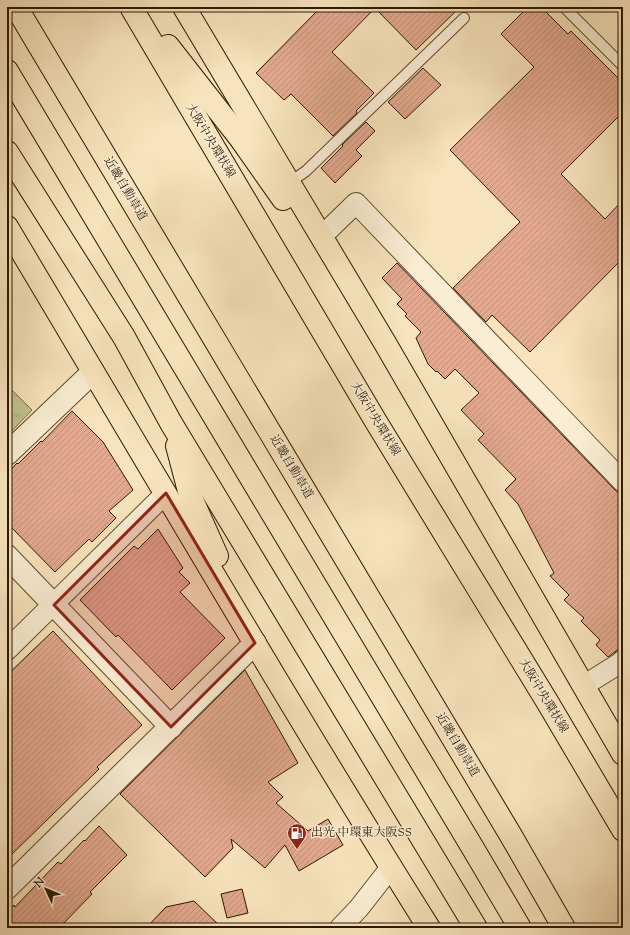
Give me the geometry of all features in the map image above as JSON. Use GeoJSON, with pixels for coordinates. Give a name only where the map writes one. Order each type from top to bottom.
{"type":"FeatureCollection","features":[{"type":"Feature","properties":{"kind":"main road","name":"近畿自動車道"},"geometry":{"type":"LineString","coordinates":[[16,7],[510,834],[564,928]]}},
{"type":"Feature","properties":{"kind":"main road","name":"大阪中央環状線"},"geometry":{"type":"LineString","coordinates":[[131,7],[375,420],[623,830]]}},
{"type":"Feature","properties":{"kind":"main road"},"geometry":{"type":"LineString","coordinates":[[137,7],[240,138],[385,343]]}},
{"type":"Feature","properties":{"kind":"main road"},"geometry":{"type":"LineString","coordinates":[[184,7],[385,343],[623,754]]}},
{"type":"Feature","properties":{"kind":"main road"},"geometry":{"type":"LineString","coordinates":[[7,71],[520,928]]}},
{"type":"Feature","properties":{"kind":"main road"},"geometry":{"type":"LineString","coordinates":[[7,152],[124,337],[171,423],[476,928]]}},
{"type":"Feature","properties":{"kind":"main road"},"geometry":{"type":"LineString","coordinates":[[7,227],[255,643],[429,928]]}},
{"type":"Feature","properties":{"kind":"main road"},"geometry":{"type":"LineString","coordinates":[[171,423],[190,495],[255,643]]}},
{"type":"Feature","properties":{"kind":"street"},"geometry":{"type":"LineString","coordinates":[[321,237],[356,203],[623,482]]}},
{"type":"Feature","properties":{"kind":"street"},"geometry":{"type":"LineString","coordinates":[[7,454],[93,372]]}},
{"type":"Feature","properties":{"kind":"street"},"geometry":{"type":"LineString","coordinates":[[7,650],[166,493]]}},
{"type":"Feature","properties":{"kind":"street"},"geometry":{"type":"LineString","coordinates":[[7,556],[171,727]]}},
{"type":"Feature","properties":{"kind":"street"},"geometry":{"type":"LineString","coordinates":[[7,888],[255,643]]}},
{"type":"Feature","properties":{"kind":"street"},"geometry":{"type":"LineString","coordinates":[[583,686],[623,660]]}},
{"type":"Feature","properties":{"kind":"street"},"geometry":{"type":"LineString","coordinates":[[340,928],[359,908],[391,867]]}},
{"type":"Feature","properties":{"kind":"lane"},"geometry":{"type":"LineString","coordinates":[[564,7],[623,66]]}},
{"type":"Feature","properties":{"kind":"lane"},"geometry":{"type":"LineString","coordinates":[[289,183],[306,171],[464,18]]}},
{"type":"Feature","properties":{"kind":"highlighted area"},"geometry":{"type":"Polygon","coordinates":[[[166,493],[255,643],[171,727],[54,605],[166,493]]]}},
{"type":"Feature","properties":{"kind":"green space"},"geometry":{"type":"Polygon","coordinates":[[[7,385],[32,410],[7,436],[7,385]]]}},
{"type":"Feature","properties":{"kind":"building"},"geometry":{"type":"Polygon","coordinates":[[[321,7],[460,7],[416,50],[375,8],[332,52],[374,93],[356,111],[357,113],[333,136],[291,94],[284,100],[256,73],[321,7]]]}},
{"type":"Feature","properties":{"kind":"building"},"geometry":{"type":"Polygon","coordinates":[[[528,7],[541,7],[568,34],[571,31],[623,83],[623,112],[561,174],[605,219],[623,200],[623,258],[530,352],[492,315],[486,322],[453,288],[520,222],[450,150],[534,67],[501,34],[528,7]]]}},
{"type":"Feature","properties":{"kind":"building"},"geometry":{"type":"Polygon","coordinates":[[[423,68],[441,85],[405,119],[388,102],[423,68]]]}},
{"type":"Feature","properties":{"kind":"building"},"geometry":{"type":"Polygon","coordinates":[[[366,122],[375,131],[356,150],[362,156],[335,183],[321,168],[366,122]]]}},
{"type":"Feature","properties":{"kind":"building"},"geometry":{"type":"Polygon","coordinates":[[[397,263],[615,490],[619,493],[623,493],[623,646],[608,657],[596,645],[600,640],[581,621],[584,618],[564,600],[569,595],[550,576],[554,573],[518,504],[505,490],[516,479],[478,440],[484,434],[461,410],[479,393],[455,369],[445,379],[428,364],[416,338],[421,332],[405,316],[407,314],[397,304],[402,299],[382,278],[397,263]]]}},
{"type":"Feature","properties":{"kind":"building"},"geometry":{"type":"Polygon","coordinates":[[[72,411],[103,442],[133,490],[109,511],[116,518],[92,542],[89,539],[55,572],[7,523],[7,474],[41,441],[42,442],[72,411]]]}},
{"type":"Feature","properties":{"kind":"building"},"geometry":{"type":"Polygon","coordinates":[[[158,529],[183,568],[179,572],[190,583],[180,592],[225,638],[172,690],[118,635],[116,637],[80,600],[134,546],[138,549],[158,529]]]}},
{"type":"Feature","properties":{"kind":"building"},"geometry":{"type":"Polygon","coordinates":[[[53,631],[142,725],[97,767],[99,769],[7,859],[7,675],[53,631]]]}},
{"type":"Feature","properties":{"kind":"building"},"geometry":{"type":"Polygon","coordinates":[[[245,670],[298,763],[268,782],[283,797],[276,803],[308,831],[328,819],[343,845],[299,871],[285,845],[265,868],[231,839],[233,848],[205,877],[120,794],[245,670]]]}},
{"type":"Feature","properties":{"kind":"building"},"geometry":{"type":"Polygon","coordinates":[[[99,826],[127,855],[90,892],[92,894],[59,928],[7,928],[7,913],[14,905],[15,907],[58,862],[61,864],[99,826]]]}},
{"type":"Feature","properties":{"kind":"building"},"geometry":{"type":"Polygon","coordinates":[[[242,889],[248,913],[227,918],[221,894],[242,889]]]}},
{"type":"Feature","properties":{"kind":"building"},"geometry":{"type":"Polygon","coordinates":[[[194,901],[222,928],[146,928],[166,907],[194,901]]]}},
{"type":"Feature","properties":{"kind":"place","name":"出光 中環東大阪SS"},"geometry":{"type":"Point","coordinates":[297,850]}}]}
